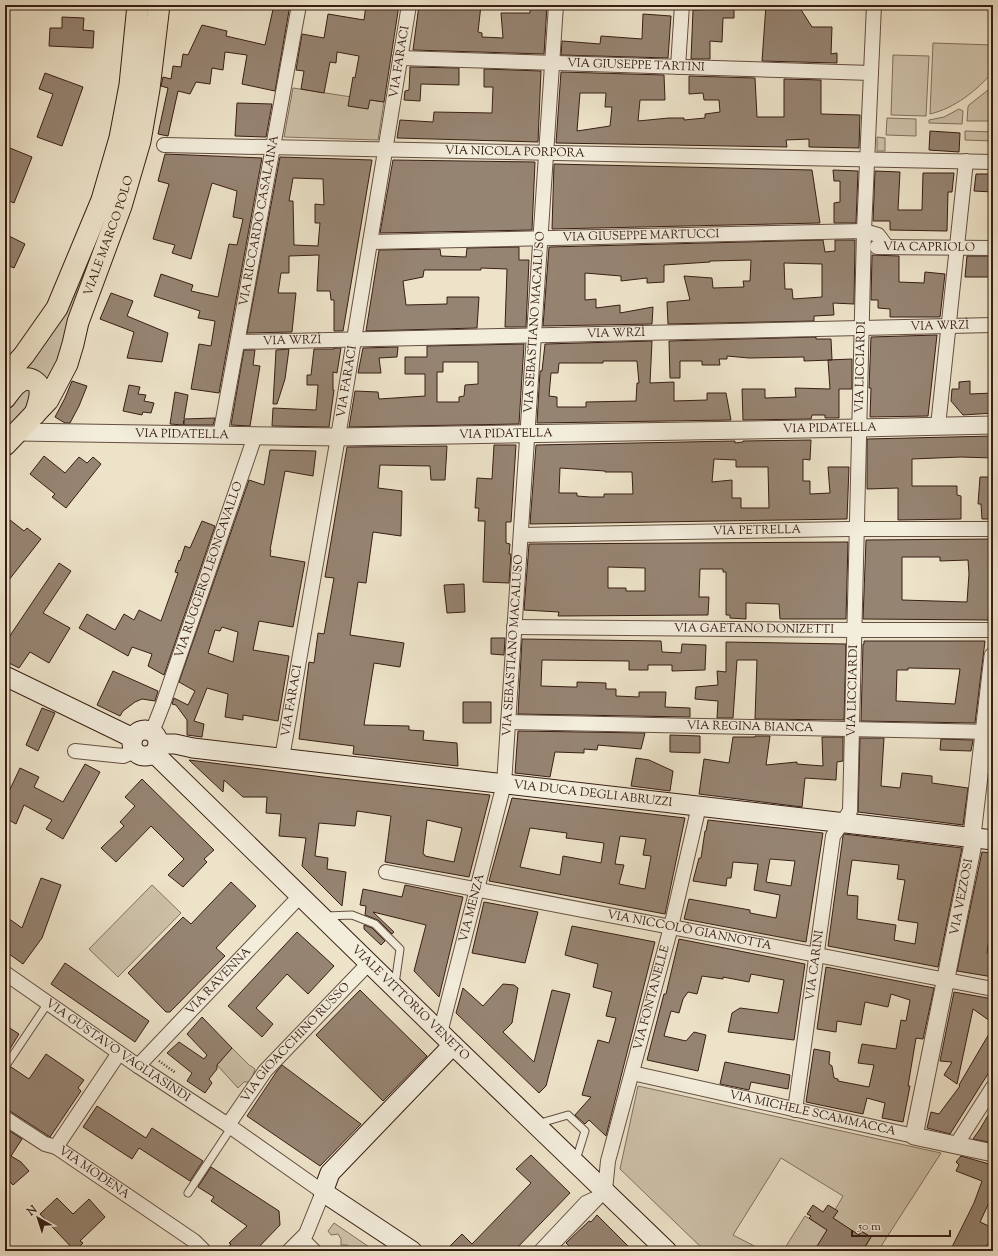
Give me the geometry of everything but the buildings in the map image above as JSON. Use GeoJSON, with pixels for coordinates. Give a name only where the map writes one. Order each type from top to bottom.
{"type":"FeatureCollection","features":[{"type":"Feature","properties":{"kind":"main road","name":"VIALE MARCO POLO"},"geometry":{"type":"LineString","coordinates":[[5,377],[24,355],[57,308],[102,200],[120,138],[129,92],[136,37],[138,5]]}},
{"type":"Feature","properties":{"kind":"main road","name":"VIALE MARCO POLO"},"geometry":{"type":"LineString","coordinates":[[12,439],[48,400],[67,364],[78,322],[121,206],[140,141],[149,90],[159,5]]}},
{"type":"Feature","properties":{"kind":"main road"},"geometry":{"type":"LineString","coordinates":[[5,398],[19,381],[26,378],[32,379],[40,388],[40,397],[35,415]]}},
{"type":"Feature","properties":{"kind":"main road"},"geometry":{"type":"LineString","coordinates":[[5,676],[134,744]]}},
{"type":"Feature","properties":{"kind":"main road","name":"VIA DUCA DEGLI ABRUZZI"},"geometry":{"type":"LineString","coordinates":[[134,744],[141,731],[154,743],[175,744],[193,748],[993,840]]}},
{"type":"Feature","properties":{"kind":"main road","name":"VIALE VITTORIO VENETO"},"geometry":{"type":"LineString","coordinates":[[154,743],[320,916],[667,1251]]}},
{"type":"Feature","properties":{"kind":"main road"},"geometry":{"type":"LineString","coordinates":[[323,1192],[330,1173],[447,1039]]}},
{"type":"Feature","properties":{"kind":"main road","name":"VIA GUSTAVO VAGLIASINDI"},"geometry":{"type":"LineString","coordinates":[[323,1192],[412,1251]]}},
{"type":"Feature","properties":{"kind":"street","name":"VIA RICCARDO CASALAINA"},"geometry":{"type":"LineString","coordinates":[[220,436],[299,5]]}},
{"type":"Feature","properties":{"kind":"street","name":"VIA FARACI"},"geometry":{"type":"LineString","coordinates":[[282,758],[338,437],[409,5]]}},
{"type":"Feature","properties":{"kind":"street","name":"VIA SEBASTIANO MACALUSO"},"geometry":{"type":"LineString","coordinates":[[504,784],[556,5]]}},
{"type":"Feature","properties":{"kind":"street"},"geometry":{"type":"LineString","coordinates":[[678,67],[682,5]]}},
{"type":"Feature","properties":{"kind":"street","name":"VIA LICCIARDI"},"geometry":{"type":"LineString","coordinates":[[842,822],[850,811],[856,529],[863,328],[864,231],[874,5]]}},
{"type":"Feature","properties":{"kind":"street","name":"VIA GIUSEPPE TARTINI"},"geometry":{"type":"LineString","coordinates":[[400,58],[871,73]]}},
{"type":"Feature","properties":{"kind":"street","name":"VIA NICOLA PORPORA"},"geometry":{"type":"LineString","coordinates":[[164,145],[867,158],[993,162]]}},
{"type":"Feature","properties":{"kind":"street"},"geometry":{"type":"LineString","coordinates":[[938,426],[966,161]]}},
{"type":"Feature","properties":{"kind":"street"},"geometry":{"type":"LineString","coordinates":[[864,231],[878,235],[887,247]]}},
{"type":"Feature","properties":{"kind":"street","name":"VIA GIUSEPPE MARTUCCI"},"geometry":{"type":"LineString","coordinates":[[370,242],[864,231]]}},
{"type":"Feature","properties":{"kind":"street","name":"VIA CAPRIOLO"},"geometry":{"type":"LineString","coordinates":[[864,247],[993,248]]}},
{"type":"Feature","properties":{"kind":"street","name":"VIA WRZÌ"},"geometry":{"type":"LineString","coordinates":[[238,342],[993,325]]}},
{"type":"Feature","properties":{"kind":"street","name":"VIA PIDATELLA"},"geometry":{"type":"LineString","coordinates":[[12,439],[220,436],[338,437],[993,425]]}},
{"type":"Feature","properties":{"kind":"street","name":"VIA RUGGERO LEONCAVALLO"},"geometry":{"type":"LineString","coordinates":[[154,743],[163,704],[255,436]]}},
{"type":"Feature","properties":{"kind":"street","name":"VIA PETRELLA"},"geometry":{"type":"LineString","coordinates":[[520,535],[856,529],[993,529]]}},
{"type":"Feature","properties":{"kind":"street","name":"VIA GAETANO DONIZETTI"},"geometry":{"type":"LineString","coordinates":[[514,627],[993,630]]}},
{"type":"Feature","properties":{"kind":"street","name":"VIA VEZZOSI"},"geometry":{"type":"LineString","coordinates":[[914,1136],[972,849],[972,838],[989,732],[993,656]]}},
{"type":"Feature","properties":{"kind":"street","name":"VIA REGINA BIANCA"},"geometry":{"type":"LineString","coordinates":[[508,722],[989,732]]}},
{"type":"Feature","properties":{"kind":"street"},"geometry":{"type":"LineString","coordinates":[[75,751],[123,756],[134,744]]}},
{"type":"Feature","properties":{"kind":"street","name":"VIA MENZA"},"geometry":{"type":"LineString","coordinates":[[447,1039],[476,889],[504,784]]}},
{"type":"Feature","properties":{"kind":"street","name":"VIA FONTANELLE"},"geometry":{"type":"LineString","coordinates":[[605,1190],[608,1161],[672,927],[699,806]]}},
{"type":"Feature","properties":{"kind":"street","name":"VIA CARINI"},"geometry":{"type":"LineString","coordinates":[[795,1110],[833,836],[842,822]]}},
{"type":"Feature","properties":{"kind":"street","name":"VIA NICCOLÒ GIANNOTTA"},"geometry":{"type":"LineString","coordinates":[[386,872],[993,989]]}},
{"type":"Feature","properties":{"kind":"street","name":"VIA RAVENNA"},"geometry":{"type":"LineString","coordinates":[[138,1066],[300,896]]}},
{"type":"Feature","properties":{"kind":"street","name":"VIA GIOACCHINO RUSSO"},"geometry":{"type":"LineString","coordinates":[[229,1127],[265,1071],[369,963]]}},
{"type":"Feature","properties":{"kind":"street","name":"VIA GUSTAVO VAGLIASINDI"},"geometry":{"type":"LineString","coordinates":[[5,973],[323,1192]]}},
{"type":"Feature","properties":{"kind":"street","name":"VIA MODENA"},"geometry":{"type":"LineString","coordinates":[[118,1052],[56,1147],[194,1241],[204,1251]]}},
{"type":"Feature","properties":{"kind":"street","name":"VIA MICHELE SCAMMACCA"},"geometry":{"type":"LineString","coordinates":[[632,1073],[993,1153]]}},
{"type":"Feature","properties":{"kind":"street"},"geometry":{"type":"LineString","coordinates":[[956,1145],[985,1105],[993,1086]]}},
{"type":"Feature","properties":{"kind":"street"},"geometry":{"type":"LineString","coordinates":[[5,1118],[45,1144],[56,1147]]}},
{"type":"Feature","properties":{"kind":"street"},"geometry":{"type":"LineString","coordinates":[[546,1251],[605,1190]]}},
{"type":"Feature","properties":{"kind":"street"},"geometry":{"type":"LineString","coordinates":[[289,1251],[306,1234],[323,1192]]}},
{"type":"Feature","properties":{"kind":"street"},"geometry":{"type":"LineString","coordinates":[[302,1239],[314,1251]]}},
{"type":"Feature","properties":{"kind":"lane"},"geometry":{"type":"LineString","coordinates":[[320,916],[352,915],[375,924],[400,949],[395,988]]}},
{"type":"Feature","properties":{"kind":"lane"},"geometry":{"type":"LineString","coordinates":[[5,1067],[48,1003]]}},
{"type":"Feature","properties":{"kind":"lane"},"geometry":{"type":"LineString","coordinates":[[536,1124],[568,1115],[585,1131],[575,1162]]}},
{"type":"Feature","properties":{"kind":"lane"},"geometry":{"type":"LineString","coordinates":[[188,1193],[229,1127]]}},
{"type":"Feature","properties":{"kind":"lane"},"geometry":{"type":"LineString","coordinates":[[536,1251],[584,1200],[605,1190]]}},
{"type":"Feature","properties":{"kind":"path"},"geometry":{"type":"LineString","coordinates":[[163,1055],[158,1060],[181,1077]]}},
{"type":"Feature","properties":{"kind":"shaded area"},"geometry":{"type":"Polygon","coordinates":[[[148,5],[153,5],[114,203],[71,311],[60,354],[47,384],[25,372],[27,362],[56,327],[148,5]]]}},
{"type":"Feature","properties":{"kind":"shaded area"},"geometry":{"type":"Polygon","coordinates":[[[933,43],[993,45],[993,72],[980,86],[964,98],[948,108],[930,114],[933,43]]]}},
{"type":"Feature","properties":{"kind":"shaded area"},"geometry":{"type":"Polygon","coordinates":[[[893,55],[929,56],[926,116],[891,115],[893,55]]]}},
{"type":"Feature","properties":{"kind":"shaded area"},"geometry":{"type":"Polygon","coordinates":[[[993,86],[993,121],[967,121],[969,105],[993,86]]]}},
{"type":"Feature","properties":{"kind":"shaded area"},"geometry":{"type":"Polygon","coordinates":[[[293,88],[384,102],[378,140],[284,137],[293,88]]]}},
{"type":"Feature","properties":{"kind":"shaded area"},"geometry":{"type":"Polygon","coordinates":[[[959,109],[963,111],[962,124],[929,123],[929,120],[944,117],[959,109]]]}},
{"type":"Feature","properties":{"kind":"shaded area"},"geometry":{"type":"Polygon","coordinates":[[[887,118],[916,119],[916,136],[886,135],[887,118]]]}},
{"type":"Feature","properties":{"kind":"shaded area"},"geometry":{"type":"Polygon","coordinates":[[[965,131],[993,132],[993,141],[965,140],[965,131]]]}},
{"type":"Feature","properties":{"kind":"shaded area"},"geometry":{"type":"Polygon","coordinates":[[[877,137],[885,138],[885,151],[877,151],[877,137]]]}},
{"type":"Feature","properties":{"kind":"shaded area"},"geometry":{"type":"Polygon","coordinates":[[[32,387],[30,406],[5,430],[5,410],[18,390],[32,387]]]}},
{"type":"Feature","properties":{"kind":"shaded area"},"geometry":{"type":"Polygon","coordinates":[[[152,885],[181,913],[118,977],[89,949],[152,885]]]}},
{"type":"Feature","properties":{"kind":"shaded area"},"geometry":{"type":"Polygon","coordinates":[[[232,1048],[255,1069],[251,1082],[244,1082],[238,1088],[217,1065],[232,1048]]]}},
{"type":"Feature","properties":{"kind":"shaded area"},"geometry":{"type":"Polygon","coordinates":[[[638,1086],[941,1153],[878,1251],[870,1251],[865,1248],[871,1237],[861,1231],[859,1235],[833,1218],[837,1212],[835,1210],[843,1196],[781,1158],[733,1235],[764,1251],[705,1251],[620,1169],[638,1086]]]}},
{"type":"Feature","properties":{"kind":"shaded area"},"geometry":{"type":"Polygon","coordinates":[[[805,1216],[827,1230],[815,1251],[783,1251],[805,1216]]]}},
{"type":"Feature","properties":{"kind":"shaded area"},"geometry":{"type":"Polygon","coordinates":[[[334,1223],[375,1251],[356,1251],[347,1245],[341,1245],[341,1239],[338,1234],[331,1235],[328,1231],[334,1223]]]}}]}
